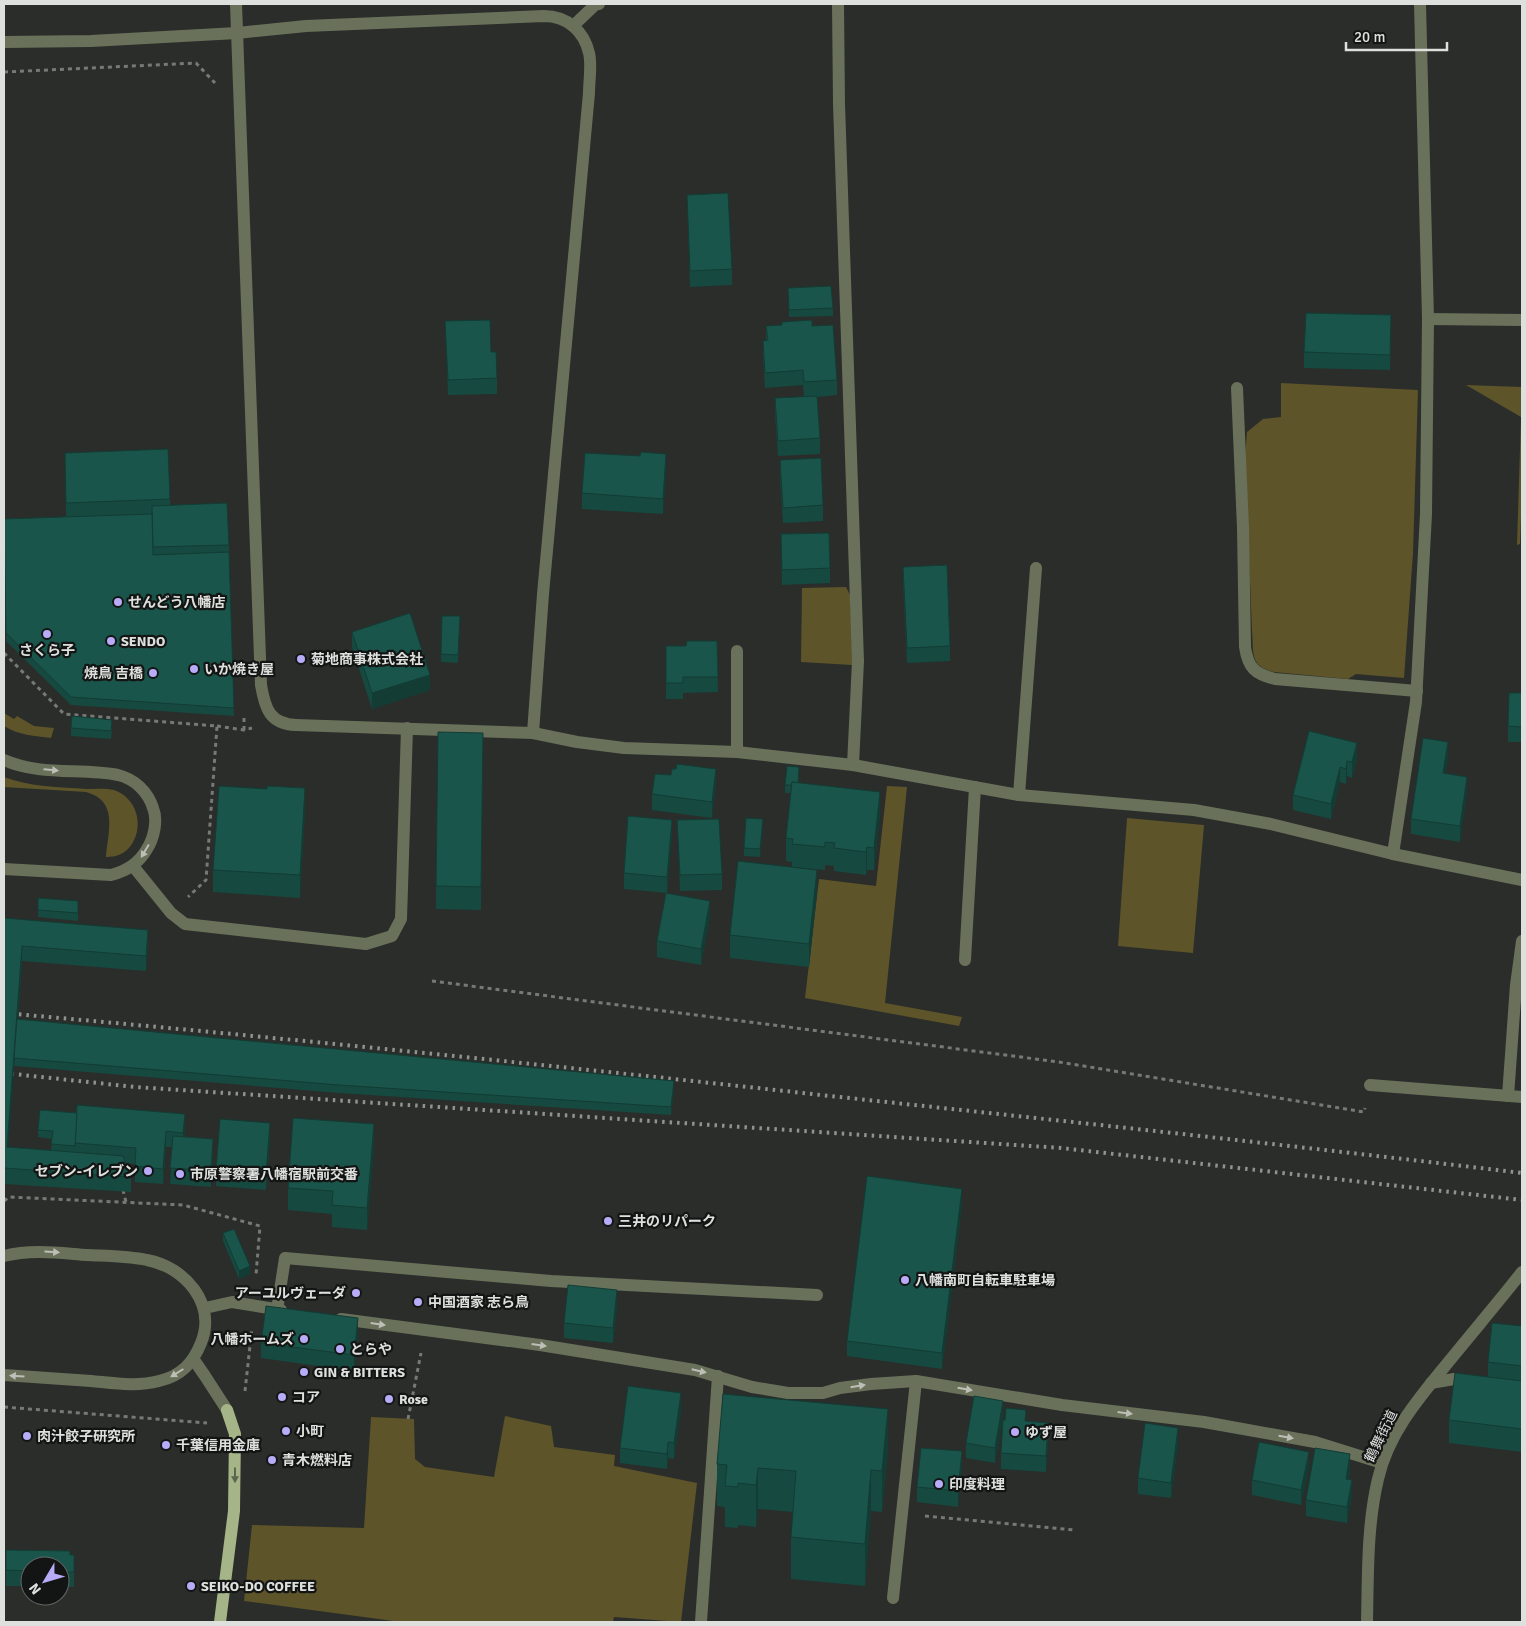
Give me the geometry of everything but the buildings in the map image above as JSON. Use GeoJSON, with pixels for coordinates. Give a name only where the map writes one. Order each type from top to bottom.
{"type":"FeatureCollection","features":[{"type":"Feature","properties":{"kind":"main road"},"geometry":{"type":"LineString","coordinates":[[220,1622],[234,1511],[235,1434],[227,1410]]}},
{"type":"Feature","properties":{"kind":"street"},"geometry":{"type":"LineString","coordinates":[[236,4],[261,685],[266,707],[270,715],[278,722],[287,725],[533,733],[577,742],[624,748],[737,752],[853,765],[1019,795],[1194,810],[1271,824],[1393,854],[1522,880]]}},
{"type":"Feature","properties":{"kind":"street"},"geometry":{"type":"LineString","coordinates":[[573,26],[595,5],[599,4]]}},
{"type":"Feature","properties":{"kind":"street"},"geometry":{"type":"LineString","coordinates":[[838,4],[839,113],[858,661],[853,765]]}},
{"type":"Feature","properties":{"kind":"street"},"geometry":{"type":"LineString","coordinates":[[1393,854],[1417,690],[1426,514],[1428,319],[1420,4]]}},
{"type":"Feature","properties":{"kind":"street"},"geometry":{"type":"LineString","coordinates":[[4,42],[91,41],[237,33],[306,26],[544,16],[564,19],[582,37],[589,54],[588,93],[542,594],[533,733]]}},
{"type":"Feature","properties":{"kind":"street"},"geometry":{"type":"LineString","coordinates":[[1428,319],[1522,320]]}},
{"type":"Feature","properties":{"kind":"street"},"geometry":{"type":"LineString","coordinates":[[1237,388],[1243,528],[1245,647],[1248,663],[1256,673],[1275,679],[1417,690]]}},
{"type":"Feature","properties":{"kind":"street"},"geometry":{"type":"LineString","coordinates":[[1019,795],[1036,568]]}},
{"type":"Feature","properties":{"kind":"street"},"geometry":{"type":"LineString","coordinates":[[737,651],[737,752]]}},
{"type":"Feature","properties":{"kind":"street"},"geometry":{"type":"LineString","coordinates":[[133,866],[171,913],[185,924],[366,944],[392,936],[401,919],[407,728]]}},
{"type":"Feature","properties":{"kind":"street"},"geometry":{"type":"LineString","coordinates":[[4,760],[25,767],[119,776],[144,790],[155,813],[148,847],[142,857],[125,871],[111,875],[4,869]]}},
{"type":"Feature","properties":{"kind":"street"},"geometry":{"type":"LineString","coordinates":[[965,960],[975,787]]}},
{"type":"Feature","properties":{"kind":"street"},"geometry":{"type":"LineString","coordinates":[[1508,1096],[1516,985],[1522,941]]}},
{"type":"Feature","properties":{"kind":"street"},"geometry":{"type":"LineString","coordinates":[[1370,1085],[1522,1097]]}},
{"type":"Feature","properties":{"kind":"street"},"geometry":{"type":"LineString","coordinates":[[4,1256],[36,1251],[149,1260],[179,1274],[193,1287],[201,1297],[205,1308],[206,1323],[194,1360],[175,1375],[162,1381],[135,1385],[4,1375]]}},
{"type":"Feature","properties":{"kind":"street"},"geometry":{"type":"LineString","coordinates":[[278,1310],[285,1258],[551,1281],[817,1295]]}},
{"type":"Feature","properties":{"kind":"street","name":"鶴舞街道"},"geometry":{"type":"LineString","coordinates":[[1367,1622],[1374,1499],[1382,1463],[1400,1424],[1522,1272]]}},
{"type":"Feature","properties":{"kind":"street"},"geometry":{"type":"LineString","coordinates":[[205,1308],[232,1302],[297,1313]]}},
{"type":"Feature","properties":{"kind":"street"},"geometry":{"type":"LineString","coordinates":[[327,1317],[540,1345],[695,1370],[752,1387],[788,1393],[823,1393],[840,1388],[916,1381],[1062,1406],[1204,1422],[1314,1442],[1382,1463]]}},
{"type":"Feature","properties":{"kind":"street"},"geometry":{"type":"LineString","coordinates":[[194,1360],[227,1410]]}},
{"type":"Feature","properties":{"kind":"street"},"geometry":{"type":"LineString","coordinates":[[701,1622],[718,1376]]}},
{"type":"Feature","properties":{"kind":"street"},"geometry":{"type":"LineString","coordinates":[[1431,1383],[1454,1379],[1484,1383]]}},
{"type":"Feature","properties":{"kind":"street"},"geometry":{"type":"LineString","coordinates":[[893,1598],[916,1381]]}},
{"type":"Feature","properties":{"kind":"path"},"geometry":{"type":"LineString","coordinates":[[4,72],[196,63],[216,83]]}},
{"type":"Feature","properties":{"kind":"path"},"geometry":{"type":"LineString","coordinates":[[4,654],[64,714],[218,726],[244,730],[257,726],[270,715]]}},
{"type":"Feature","properties":{"kind":"path"},"geometry":{"type":"LineString","coordinates":[[244,710],[244,730]]}},
{"type":"Feature","properties":{"kind":"path"},"geometry":{"type":"LineString","coordinates":[[184,901],[206,880],[218,726]]}},
{"type":"Feature","properties":{"kind":"path"},"geometry":{"type":"LineString","coordinates":[[432,981],[1059,1062],[1364,1112],[1370,1085]]}},
{"type":"Feature","properties":{"kind":"path"},"geometry":{"type":"LineString","coordinates":[[122,1183],[126,1202]]}},
{"type":"Feature","properties":{"kind":"path"},"geometry":{"type":"LineString","coordinates":[[4,1201],[9,1197],[183,1204],[260,1226],[255,1282]]}},
{"type":"Feature","properties":{"kind":"path"},"geometry":{"type":"LineString","coordinates":[[244,1397],[252,1324]]}},
{"type":"Feature","properties":{"kind":"path"},"geometry":{"type":"LineString","coordinates":[[408,1419],[425,1330]]}},
{"type":"Feature","properties":{"kind":"path"},"geometry":{"type":"LineString","coordinates":[[4,1407],[210,1423]]}},
{"type":"Feature","properties":{"kind":"path"},"geometry":{"type":"LineString","coordinates":[[902,1511],[936,1517],[1074,1530]]}},
{"type":"Feature","properties":{"kind":"shaded area"},"geometry":{"type":"Polygon","coordinates":[[[1281,383],[1418,390],[1413,553],[1404,678],[1356,674],[1348,679],[1274,672],[1260,666],[1254,658],[1245,456],[1247,432],[1263,419],[1281,417],[1281,383]]]}},
{"type":"Feature","properties":{"kind":"shaded area"},"geometry":{"type":"Polygon","coordinates":[[[1466,385],[1522,387],[1522,489],[1520,544],[1517,545],[1521,417],[1466,385]]]}},
{"type":"Feature","properties":{"kind":"shaded area"},"geometry":{"type":"Polygon","coordinates":[[[846,587],[850,595],[852,665],[801,662],[802,588],[846,587]]]}},
{"type":"Feature","properties":{"kind":"shaded area"},"geometry":{"type":"Polygon","coordinates":[[[4,713],[14,719],[17,716],[34,726],[54,728],[51,738],[27,735],[9,729],[4,726],[4,713]]]}},
{"type":"Feature","properties":{"kind":"shaded area"},"geometry":{"type":"Polygon","coordinates":[[[4,777],[34,785],[114,790],[128,799],[133,806],[138,821],[136,837],[127,850],[114,856],[106,857],[109,818],[103,802],[96,796],[86,792],[4,787],[4,777]]]}},
{"type":"Feature","properties":{"kind":"shaded area"},"geometry":{"type":"Polygon","coordinates":[[[887,786],[907,787],[885,1003],[962,1017],[959,1026],[805,998],[819,879],[876,886],[887,786]]]}},
{"type":"Feature","properties":{"kind":"shaded area"},"geometry":{"type":"Polygon","coordinates":[[[1127,818],[1204,825],[1193,953],[1118,946],[1127,818]]]}},
{"type":"Feature","properties":{"kind":"shaded area"},"geometry":{"type":"Polygon","coordinates":[[[505,1416],[551,1426],[554,1447],[615,1455],[614,1466],[697,1483],[681,1622],[614,1617],[613,1622],[401,1622],[244,1601],[252,1525],[364,1528],[371,1417],[414,1419],[415,1459],[425,1467],[494,1477],[505,1416]]]}},
{"type":"Feature","properties":{"kind":"railway"},"geometry":{"type":"LineString","coordinates":[[4,1013],[617,1073],[1522,1173]]}},
{"type":"Feature","properties":{"kind":"railway"},"geometry":{"type":"LineString","coordinates":[[4,1073],[135,1087],[1061,1148],[1522,1200]]}},
{"type":"Feature","properties":{"kind":"place","name":"せんどう八幡店"},"geometry":{"type":"Point","coordinates":[118,602]}},
{"type":"Feature","properties":{"kind":"place","name":"さくら子"},"geometry":{"type":"Point","coordinates":[47,634]}},
{"type":"Feature","properties":{"kind":"place","name":"SENDO"},"geometry":{"type":"Point","coordinates":[111,641]}},
{"type":"Feature","properties":{"kind":"place","name":"菊地商事株式会社"},"geometry":{"type":"Point","coordinates":[301,659]}},
{"type":"Feature","properties":{"kind":"place","name":"いか焼き屋"},"geometry":{"type":"Point","coordinates":[194,669]}},
{"type":"Feature","properties":{"kind":"place","name":"焼鳥 吉橋"},"geometry":{"type":"Point","coordinates":[153,673]}},
{"type":"Feature","properties":{"kind":"place","name":"セブン-イレブン"},"geometry":{"type":"Point","coordinates":[148,1171]}},
{"type":"Feature","properties":{"kind":"place","name":"市原警察署八幡宿駅前交番"},"geometry":{"type":"Point","coordinates":[180,1174]}},
{"type":"Feature","properties":{"kind":"place","name":"三井のリパーク"},"geometry":{"type":"Point","coordinates":[608,1221]}},
{"type":"Feature","properties":{"kind":"place","name":"八幡南町自転車駐車場"},"geometry":{"type":"Point","coordinates":[905,1280]}},
{"type":"Feature","properties":{"kind":"place","name":"アーユルヴェーダ"},"geometry":{"type":"Point","coordinates":[356,1293]}},
{"type":"Feature","properties":{"kind":"place","name":"中国酒家 志ら鳥"},"geometry":{"type":"Point","coordinates":[418,1302]}},
{"type":"Feature","properties":{"kind":"place","name":"八幡ホームズ"},"geometry":{"type":"Point","coordinates":[304,1339]}},
{"type":"Feature","properties":{"kind":"place","name":"とらや"},"geometry":{"type":"Point","coordinates":[340,1349]}},
{"type":"Feature","properties":{"kind":"place","name":"GIN & BITTERS"},"geometry":{"type":"Point","coordinates":[304,1372]}},
{"type":"Feature","properties":{"kind":"place","name":"コア"},"geometry":{"type":"Point","coordinates":[282,1397]}},
{"type":"Feature","properties":{"kind":"place","name":"Rose"},"geometry":{"type":"Point","coordinates":[389,1399]}},
{"type":"Feature","properties":{"kind":"place","name":"小町"},"geometry":{"type":"Point","coordinates":[286,1431]}},
{"type":"Feature","properties":{"kind":"place","name":"ゆず屋"},"geometry":{"type":"Point","coordinates":[1015,1432]}},
{"type":"Feature","properties":{"kind":"place","name":"肉汁餃子研究所"},"geometry":{"type":"Point","coordinates":[27,1436]}},
{"type":"Feature","properties":{"kind":"place","name":"千葉信用金庫"},"geometry":{"type":"Point","coordinates":[166,1445]}},
{"type":"Feature","properties":{"kind":"place","name":"青木燃料店"},"geometry":{"type":"Point","coordinates":[272,1460]}},
{"type":"Feature","properties":{"kind":"place","name":"印度料理"},"geometry":{"type":"Point","coordinates":[939,1484]}},
{"type":"Feature","properties":{"kind":"place","name":"SEIKO-DO COFFEE"},"geometry":{"type":"Point","coordinates":[191,1586]}}]}
